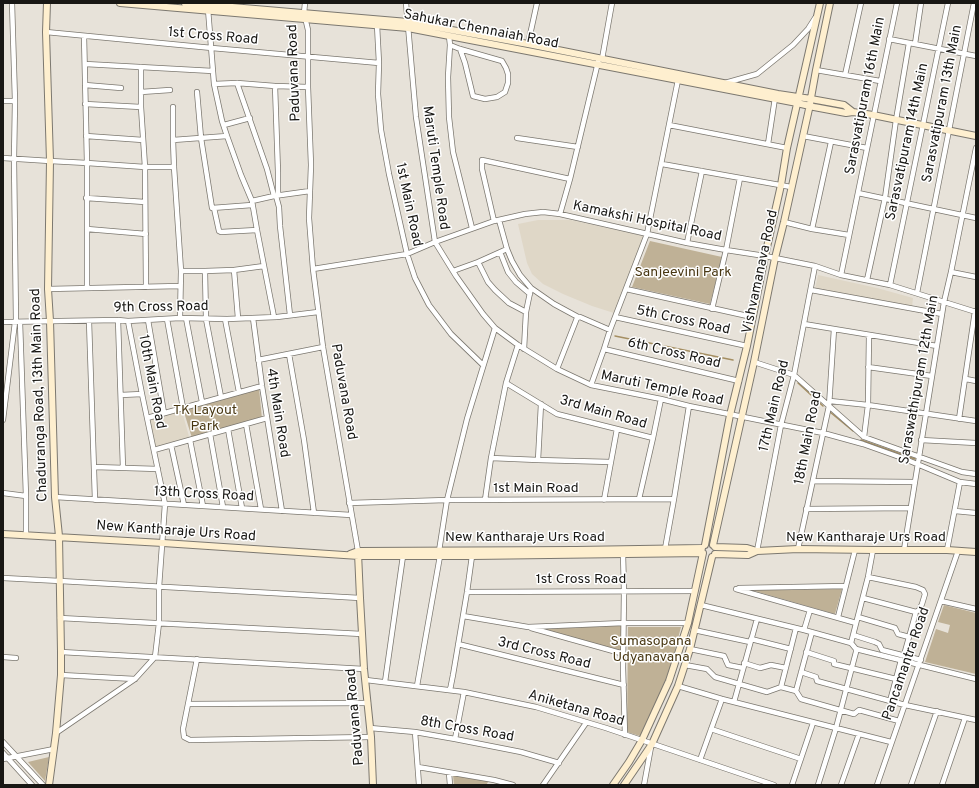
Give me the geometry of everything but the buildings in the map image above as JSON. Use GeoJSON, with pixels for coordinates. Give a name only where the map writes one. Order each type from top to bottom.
{"type":"FeatureCollection","features":[{"type":"Feature","properties":{"kind":"main road","name":"Chaduranga Road, 13th Main Road"},"geometry":{"type":"LineString","coordinates":[[47,3],[46,32],[50,161],[48,288],[55,497],[59,536],[62,652],[56,732],[49,785]]}},
{"type":"Feature","properties":{"kind":"main road","name":"Sahukar Chennaiah Road"},"geometry":{"type":"LineString","coordinates":[[120,3],[207,8],[408,25],[528,44],[678,80],[775,98],[798,100],[811,99],[844,105],[853,112]]}},
{"type":"Feature","properties":{"kind":"main road","name":"Sahukar Chennaiah Road"},"geometry":{"type":"LineString","coordinates":[[185,3],[207,8]]}},
{"type":"Feature","properties":{"kind":"main road","name":"Vishvamanava Road"},"geometry":{"type":"LineString","coordinates":[[613,785],[642,740],[669,681],[688,623],[730,415],[747,346],[781,185],[787,148],[820,3]]}},
{"type":"Feature","properties":{"kind":"main road","name":"Vishvamanava Road"},"geometry":{"type":"LineString","coordinates":[[714,546],[775,258],[810,106],[830,3]]}},
{"type":"Feature","properties":{"kind":"main road","name":"Sahukar Chennaiah Road"},"geometry":{"type":"LineString","coordinates":[[305,16],[377,25],[408,25],[449,36],[726,83],[798,100],[810,106],[873,115],[976,136]]}},
{"type":"Feature","properties":{"kind":"main road","name":"New Kantharaje Urs Road"},"geometry":{"type":"LineString","coordinates":[[3,534],[59,536],[348,555],[703,549]]}},
{"type":"Feature","properties":{"kind":"main road"},"geometry":{"type":"LineString","coordinates":[[624,785],[652,744],[678,686],[690,649],[713,556],[716,550],[714,546],[709,543],[703,549],[706,556],[713,556]]}},
{"type":"Feature","properties":{"kind":"main road","name":"New Kantharaje Urs Road"},"geometry":{"type":"LineString","coordinates":[[714,546],[750,548],[757,551]]}},
{"type":"Feature","properties":{"kind":"main road","name":"New Kantharaje Urs Road"},"geometry":{"type":"LineString","coordinates":[[358,554],[403,556],[440,554],[472,556],[623,554],[703,549]]}},
{"type":"Feature","properties":{"kind":"main road","name":"New Kantharaje Urs Road"},"geometry":{"type":"LineString","coordinates":[[713,556],[748,555],[757,551],[798,549],[946,550],[976,552]]}},
{"type":"Feature","properties":{"kind":"main road","name":"Paduvana Road"},"geometry":{"type":"LineString","coordinates":[[358,554],[364,669],[371,737],[373,785]]}},
{"type":"Feature","properties":{"kind":"street"},"geometry":{"type":"LineString","coordinates":[[12,3],[15,101],[14,159],[17,322],[26,496],[26,534]]}},
{"type":"Feature","properties":{"kind":"street","name":"Paduvana Road"},"geometry":{"type":"LineString","coordinates":[[305,3],[305,16],[308,30],[308,88],[311,165],[309,218],[313,270],[323,348],[358,554]]}},
{"type":"Feature","properties":{"kind":"street","name":"Maruti Temple Road"},"geometry":{"type":"LineString","coordinates":[[406,3],[416,117],[434,242],[483,314],[495,328],[524,349],[557,369],[591,385],[730,415]]}},
{"type":"Feature","properties":{"kind":"street"},"geometry":{"type":"LineString","coordinates":[[528,44],[537,3]]}},
{"type":"Feature","properties":{"kind":"street"},"geometry":{"type":"LineString","coordinates":[[560,214],[570,179],[612,3]]}},
{"type":"Feature","properties":{"kind":"street"},"geometry":{"type":"LineString","coordinates":[[845,75],[860,3]]}},
{"type":"Feature","properties":{"kind":"street","name":"Sarasvatipuram 16th Main"},"geometry":{"type":"LineString","coordinates":[[841,275],[897,3]]}},
{"type":"Feature","properties":{"kind":"street"},"geometry":{"type":"LineString","coordinates":[[915,44],[921,3]]}},
{"type":"Feature","properties":{"kind":"street","name":"Sarasvatipuram 14th Main"},"geometry":{"type":"LineString","coordinates":[[890,285],[948,3]]}},
{"type":"Feature","properties":{"kind":"street","name":"Sarasvatipuram 13th Main"},"geometry":{"type":"LineString","coordinates":[[917,294],[974,3]]}},
{"type":"Feature","properties":{"kind":"street"},"geometry":{"type":"LineString","coordinates":[[207,8],[212,48],[214,84],[227,136],[252,203],[274,316]]}},
{"type":"Feature","properties":{"kind":"street"},"geometry":{"type":"LineString","coordinates":[[726,83],[757,74],[793,45],[808,29],[817,16]]}},
{"type":"Feature","properties":{"kind":"street","name":"1st Main Road"},"geometry":{"type":"LineString","coordinates":[[377,25],[379,62],[378,94],[381,130],[407,254],[416,278],[429,305],[451,334],[483,365]]}},
{"type":"Feature","properties":{"kind":"street","name":"1st Cross Road"},"geometry":{"type":"LineString","coordinates":[[46,32],[379,62]]}},
{"type":"Feature","properties":{"kind":"street"},"geometry":{"type":"LineString","coordinates":[[84,36],[87,288]]}},
{"type":"Feature","properties":{"kind":"street"},"geometry":{"type":"LineString","coordinates":[[449,36],[449,117],[452,145],[472,228]]}},
{"type":"Feature","properties":{"kind":"street"},"geometry":{"type":"LineString","coordinates":[[889,39],[976,56]]}},
{"type":"Feature","properties":{"kind":"street"},"geometry":{"type":"LineString","coordinates":[[867,280],[885,198],[909,43]]}},
{"type":"Feature","properties":{"kind":"street"},"geometry":{"type":"LineString","coordinates":[[450,45],[502,61],[508,74],[508,83],[505,92],[497,97],[484,99],[473,96],[460,49]]}},
{"type":"Feature","properties":{"kind":"street"},"geometry":{"type":"LineString","coordinates":[[85,64],[213,71]]}},
{"type":"Feature","properties":{"kind":"street"},"geometry":{"type":"LineString","coordinates":[[141,67],[141,107],[145,167],[146,287]]}},
{"type":"Feature","properties":{"kind":"street"},"geometry":{"type":"LineString","coordinates":[[816,70],[880,81]]}},
{"type":"Feature","properties":{"kind":"street"},"geometry":{"type":"LineString","coordinates":[[591,385],[610,330],[648,234],[678,80]]}},
{"type":"Feature","properties":{"kind":"street"},"geometry":{"type":"LineString","coordinates":[[214,84],[237,83],[308,88]]}},
{"type":"Feature","properties":{"kind":"street"},"geometry":{"type":"LineString","coordinates":[[237,83],[280,207],[280,226],[290,315]]}},
{"type":"Feature","properties":{"kind":"street"},"geometry":{"type":"LineString","coordinates":[[85,85],[121,88]]}},
{"type":"Feature","properties":{"kind":"street"},"geometry":{"type":"LineString","coordinates":[[275,86],[278,184],[276,196]]}},
{"type":"Feature","properties":{"kind":"street"},"geometry":{"type":"LineString","coordinates":[[141,92],[170,90]]}},
{"type":"Feature","properties":{"kind":"street"},"geometry":{"type":"LineString","coordinates":[[197,92],[201,138],[212,208],[214,208],[219,231],[257,230]]}},
{"type":"Feature","properties":{"kind":"street"},"geometry":{"type":"LineString","coordinates":[[768,144],[775,98]]}},
{"type":"Feature","properties":{"kind":"street"},"geometry":{"type":"LineString","coordinates":[[3,101],[15,101]]}},
{"type":"Feature","properties":{"kind":"street"},"geometry":{"type":"LineString","coordinates":[[85,104],[141,107]]}},
{"type":"Feature","properties":{"kind":"street"},"geometry":{"type":"LineString","coordinates":[[173,107],[174,167],[181,271],[180,318]]}},
{"type":"Feature","properties":{"kind":"street"},"geometry":{"type":"LineString","coordinates":[[224,125],[250,118]]}},
{"type":"Feature","properties":{"kind":"street"},"geometry":{"type":"LineString","coordinates":[[669,125],[787,148]]}},
{"type":"Feature","properties":{"kind":"street"},"geometry":{"type":"LineString","coordinates":[[86,136],[143,140]]}},
{"type":"Feature","properties":{"kind":"street"},"geometry":{"type":"LineString","coordinates":[[173,140],[227,136]]}},
{"type":"Feature","properties":{"kind":"street"},"geometry":{"type":"LineString","coordinates":[[803,136],[867,148]]}},
{"type":"Feature","properties":{"kind":"street"},"geometry":{"type":"LineString","coordinates":[[517,138],[578,146]]}},
{"type":"Feature","properties":{"kind":"street"},"geometry":{"type":"LineString","coordinates":[[812,229],[831,142]]}},
{"type":"Feature","properties":{"kind":"street","name":"Saraswathipuram 12th Main"},"geometry":{"type":"LineString","coordinates":[[904,550],[944,302],[976,148]]}},
{"type":"Feature","properties":{"kind":"street"},"geometry":{"type":"LineString","coordinates":[[3,158],[145,167],[174,167]]}},
{"type":"Feature","properties":{"kind":"street"},"geometry":{"type":"LineString","coordinates":[[494,221],[482,169],[482,160],[570,179]]}},
{"type":"Feature","properties":{"kind":"street"},"geometry":{"type":"LineString","coordinates":[[662,164],[792,187]]}},
{"type":"Feature","properties":{"kind":"street"},"geometry":{"type":"LineString","coordinates":[[687,242],[702,171]]}},
{"type":"Feature","properties":{"kind":"street"},"geometry":{"type":"LineString","coordinates":[[712,309],[726,250],[740,178]]}},
{"type":"Feature","properties":{"kind":"street"},"geometry":{"type":"LineString","coordinates":[[214,208],[252,203],[276,196],[310,191]]}},
{"type":"Feature","properties":{"kind":"street"},"geometry":{"type":"LineString","coordinates":[[858,193],[976,218]]}},
{"type":"Feature","properties":{"kind":"street"},"geometry":{"type":"LineString","coordinates":[[86,198],[145,202]]}},
{"type":"Feature","properties":{"kind":"street","name":"Kamakshi Hospital Road"},"geometry":{"type":"LineString","coordinates":[[313,270],[407,254],[434,242],[494,221],[542,212],[560,214],[726,250],[815,266],[841,275],[890,285],[976,311]]}},
{"type":"Feature","properties":{"kind":"street"},"geometry":{"type":"LineString","coordinates":[[499,220],[512,261],[520,275],[531,288],[554,304],[578,317],[610,330]]}},
{"type":"Feature","properties":{"kind":"street"},"geometry":{"type":"LineString","coordinates":[[784,222],[812,229],[849,235]]}},
{"type":"Feature","properties":{"kind":"street"},"geometry":{"type":"LineString","coordinates":[[86,229],[146,234]]}},
{"type":"Feature","properties":{"kind":"street"},"geometry":{"type":"LineString","coordinates":[[453,271],[507,249]]}},
{"type":"Feature","properties":{"kind":"street"},"geometry":{"type":"LineString","coordinates":[[500,252],[508,272],[516,282],[530,294]]}},
{"type":"Feature","properties":{"kind":"street"},"geometry":{"type":"LineString","coordinates":[[478,262],[488,282],[495,290],[509,302],[526,312]]}},
{"type":"Feature","properties":{"kind":"street"},"geometry":{"type":"LineString","coordinates":[[181,271],[234,270],[264,266]]}},
{"type":"Feature","properties":{"kind":"street","name":"17th Main Road"},"geometry":{"type":"LineString","coordinates":[[757,551],[781,425],[794,375],[815,266]]}},
{"type":"Feature","properties":{"kind":"street"},"geometry":{"type":"LineString","coordinates":[[234,270],[238,318]]}},
{"type":"Feature","properties":{"kind":"street"},"geometry":{"type":"LineString","coordinates":[[205,271],[206,318],[221,397]]}},
{"type":"Feature","properties":{"kind":"street"},"geometry":{"type":"LineString","coordinates":[[951,272],[976,277]]}},
{"type":"Feature","properties":{"kind":"street"},"geometry":{"type":"LineString","coordinates":[[48,288],[180,286]]}},
{"type":"Feature","properties":{"kind":"street"},"geometry":{"type":"LineString","coordinates":[[524,349],[526,312],[531,288]]}},
{"type":"Feature","properties":{"kind":"street"},"geometry":{"type":"LineString","coordinates":[[626,289],[752,317]]}},
{"type":"Feature","properties":{"kind":"street"},"geometry":{"type":"LineString","coordinates":[[811,290],[942,314]]}},
{"type":"Feature","properties":{"kind":"street"},"geometry":{"type":"LineString","coordinates":[[959,419],[974,338],[976,311]]}},
{"type":"Feature","properties":{"kind":"street","name":"9th Cross Road"},"geometry":{"type":"LineString","coordinates":[[3,322],[128,321],[180,318],[225,319],[276,317],[318,312]]}},
{"type":"Feature","properties":{"kind":"street"},"geometry":{"type":"LineString","coordinates":[[557,369],[578,317]]}},
{"type":"Feature","properties":{"kind":"street","name":"5th Cross Road"},"geometry":{"type":"LineString","coordinates":[[615,317],[747,346]]}},
{"type":"Feature","properties":{"kind":"street"},"geometry":{"type":"LineString","coordinates":[[186,318],[202,402]]}},
{"type":"Feature","properties":{"kind":"street","name":"4th Main Road"},"geometry":{"type":"LineString","coordinates":[[253,318],[258,360],[282,511]]}},
{"type":"Feature","properties":{"kind":"street"},"geometry":{"type":"LineString","coordinates":[[167,319],[183,408]]}},
{"type":"Feature","properties":{"kind":"street"},"geometry":{"type":"LineString","coordinates":[[225,319],[239,392]]}},
{"type":"Feature","properties":{"kind":"street"},"geometry":{"type":"LineString","coordinates":[[118,320],[123,468]]}},
{"type":"Feature","properties":{"kind":"street"},"geometry":{"type":"LineString","coordinates":[[148,320],[164,413]]}},
{"type":"Feature","properties":{"kind":"street"},"geometry":{"type":"LineString","coordinates":[[89,321],[95,500]]}},
{"type":"Feature","properties":{"kind":"street","name":"10th Main Road"},"geometry":{"type":"LineString","coordinates":[[128,321],[146,418],[165,504],[159,587],[159,623],[155,657]]}},
{"type":"Feature","properties":{"kind":"street"},"geometry":{"type":"LineString","coordinates":[[3,420],[17,322]]}},
{"type":"Feature","properties":{"kind":"street"},"geometry":{"type":"LineString","coordinates":[[804,324],[937,346]]}},
{"type":"Feature","properties":{"kind":"street"},"geometry":{"type":"LineString","coordinates":[[417,686],[440,554],[447,500],[467,419],[495,328]]}},
{"type":"Feature","properties":{"kind":"street","name":"18th Main Road"},"geometry":{"type":"LineString","coordinates":[[798,549],[829,404],[834,329]]}},
{"type":"Feature","properties":{"kind":"street"},"geometry":{"type":"LineString","coordinates":[[864,436],[868,405],[869,335]]}},
{"type":"Feature","properties":{"kind":"street"},"geometry":{"type":"LineString","coordinates":[[485,500],[491,458],[506,383],[518,345]]}},
{"type":"Feature","properties":{"kind":"street"},"geometry":{"type":"LineString","coordinates":[[258,360],[323,348]]}},
{"type":"Feature","properties":{"kind":"street","name":"6th Cross Road"},"geometry":{"type":"LineString","coordinates":[[604,350],[739,381]]}},
{"type":"Feature","properties":{"kind":"street"},"geometry":{"type":"LineString","coordinates":[[289,354],[304,440],[314,513]]}},
{"type":"Feature","properties":{"kind":"street"},"geometry":{"type":"LineString","coordinates":[[754,362],[794,375],[864,436],[962,472],[976,474]]}},
{"type":"Feature","properties":{"kind":"street"},"geometry":{"type":"LineString","coordinates":[[868,367],[932,376]]}},
{"type":"Feature","properties":{"kind":"street"},"geometry":{"type":"LineString","coordinates":[[3,372],[9,372]]}},
{"type":"Feature","properties":{"kind":"street"},"geometry":{"type":"LineString","coordinates":[[966,379],[976,381]]}},
{"type":"Feature","properties":{"kind":"street","name":"3rd Main Road"},"geometry":{"type":"LineString","coordinates":[[506,383],[557,414],[653,438]]}},
{"type":"Feature","properties":{"kind":"street"},"geometry":{"type":"LineString","coordinates":[[146,418],[262,386]]}},
{"type":"Feature","properties":{"kind":"street"},"geometry":{"type":"LineString","coordinates":[[121,396],[142,394]]}},
{"type":"Feature","properties":{"kind":"street"},"geometry":{"type":"LineString","coordinates":[[639,499],[661,399]]}},
{"type":"Feature","properties":{"kind":"street"},"geometry":{"type":"LineString","coordinates":[[538,460],[541,404]]}},
{"type":"Feature","properties":{"kind":"street"},"geometry":{"type":"LineString","coordinates":[[829,404],[868,405],[976,421]]}},
{"type":"Feature","properties":{"kind":"street"},"geometry":{"type":"LineString","coordinates":[[665,549],[689,406]]}},
{"type":"Feature","properties":{"kind":"street"},"geometry":{"type":"LineString","coordinates":[[730,415],[823,433],[863,444],[960,482],[976,484]]}},
{"type":"Feature","properties":{"kind":"street"},"geometry":{"type":"LineString","coordinates":[[154,450],[267,418]]}},
{"type":"Feature","properties":{"kind":"street"},"geometry":{"type":"LineString","coordinates":[[246,424],[261,509]]}},
{"type":"Feature","properties":{"kind":"street"},"geometry":{"type":"LineString","coordinates":[[228,429],[242,508]]}},
{"type":"Feature","properties":{"kind":"street"},"geometry":{"type":"LineString","coordinates":[[604,500],[617,429]]}},
{"type":"Feature","properties":{"kind":"street"},"geometry":{"type":"LineString","coordinates":[[210,434],[223,507]]}},
{"type":"Feature","properties":{"kind":"street"},"geometry":{"type":"LineString","coordinates":[[190,440],[203,506]]}},
{"type":"Feature","properties":{"kind":"street"},"geometry":{"type":"LineString","coordinates":[[922,440],[976,443]]}},
{"type":"Feature","properties":{"kind":"street"},"geometry":{"type":"LineString","coordinates":[[171,445],[184,505]]}},
{"type":"Feature","properties":{"kind":"street"},"geometry":{"type":"LineString","coordinates":[[491,458],[611,462]]}},
{"type":"Feature","properties":{"kind":"street"},"geometry":{"type":"LineString","coordinates":[[94,467],[158,469]]}},
{"type":"Feature","properties":{"kind":"street"},"geometry":{"type":"LineString","coordinates":[[813,481],[914,482]]}},
{"type":"Feature","properties":{"kind":"street"},"geometry":{"type":"LineString","coordinates":[[946,550],[960,482]]}},
{"type":"Feature","properties":{"kind":"street"},"geometry":{"type":"LineString","coordinates":[[3,493],[26,496]]}},
{"type":"Feature","properties":{"kind":"street","name":"13th Cross Road"},"geometry":{"type":"LineString","coordinates":[[55,497],[351,515]]}},
{"type":"Feature","properties":{"kind":"street","name":"1st Main Road"},"geometry":{"type":"LineString","coordinates":[[349,503],[447,500],[674,499]]}},
{"type":"Feature","properties":{"kind":"street"},"geometry":{"type":"LineString","coordinates":[[806,510],[910,508]]}},
{"type":"Feature","properties":{"kind":"street"},"geometry":{"type":"LineString","coordinates":[[955,511],[976,513]]}},
{"type":"Feature","properties":{"kind":"street"},"geometry":{"type":"LineString","coordinates":[[838,617],[855,550]]}},
{"type":"Feature","properties":{"kind":"street"},"geometry":{"type":"LineString","coordinates":[[851,643],[868,577],[873,550]]}},
{"type":"Feature","properties":{"kind":"street","name":"Pancamantra Road"},"geometry":{"type":"LineString","coordinates":[[877,785],[958,551]]}},
{"type":"Feature","properties":{"kind":"street"},"geometry":{"type":"LineString","coordinates":[[623,554],[625,734]]}},
{"type":"Feature","properties":{"kind":"street"},"geometry":{"type":"LineString","coordinates":[[384,682],[403,556]]}},
{"type":"Feature","properties":{"kind":"street"},"geometry":{"type":"LineString","coordinates":[[450,690],[472,556]]}},
{"type":"Feature","properties":{"kind":"street"},"geometry":{"type":"LineString","coordinates":[[868,577],[916,587],[923,590],[925,594],[922,604],[916,612],[890,700]]}},
{"type":"Feature","properties":{"kind":"street"},"geometry":{"type":"LineString","coordinates":[[3,578],[360,598]]}},
{"type":"Feature","properties":{"kind":"street"},"geometry":{"type":"LineString","coordinates":[[846,586],[736,589],[856,623]]}},
{"type":"Feature","properties":{"kind":"street","name":"1st Cross Road"},"geometry":{"type":"LineString","coordinates":[[467,592],[695,591]]}},
{"type":"Feature","properties":{"kind":"street"},"geometry":{"type":"LineString","coordinates":[[863,598],[916,612]]}},
{"type":"Feature","properties":{"kind":"street"},"geometry":{"type":"LineString","coordinates":[[941,601],[976,609]]}},
{"type":"Feature","properties":{"kind":"street"},"geometry":{"type":"LineString","coordinates":[[701,605],[812,632],[851,643],[856,648],[902,657]]}},
{"type":"Feature","properties":{"kind":"street"},"geometry":{"type":"LineString","coordinates":[[804,630],[810,610]]}},
{"type":"Feature","properties":{"kind":"street"},"geometry":{"type":"LineString","coordinates":[[463,616],[528,627],[624,654]]}},
{"type":"Feature","properties":{"kind":"street"},"geometry":{"type":"LineString","coordinates":[[858,617],[895,628],[898,634],[909,636]]}},
{"type":"Feature","properties":{"kind":"street"},"geometry":{"type":"LineString","coordinates":[[60,618],[362,634]]}},
{"type":"Feature","properties":{"kind":"street"},"geometry":{"type":"LineString","coordinates":[[734,702],[757,619]]}},
{"type":"Feature","properties":{"kind":"street"},"geometry":{"type":"LineString","coordinates":[[528,627],[624,623],[688,623]]}},
{"type":"Feature","properties":{"kind":"street"},"geometry":{"type":"LineString","coordinates":[[781,687],[796,628]]}},
{"type":"Feature","properties":{"kind":"street"},"geometry":{"type":"LineString","coordinates":[[694,630],[791,649]]}},
{"type":"Feature","properties":{"kind":"street"},"geometry":{"type":"LineString","coordinates":[[796,691],[812,632]]}},
{"type":"Feature","properties":{"kind":"street"},"geometry":{"type":"LineString","coordinates":[[853,635],[876,642],[882,650],[976,679]]}},
{"type":"Feature","properties":{"kind":"street","name":"3rd Cross Road"},"geometry":{"type":"LineString","coordinates":[[458,644],[624,685]]}},
{"type":"Feature","properties":{"kind":"street"},"geometry":{"type":"LineString","coordinates":[[818,785],[841,710],[856,648]]}},
{"type":"Feature","properties":{"kind":"street"},"geometry":{"type":"LineString","coordinates":[[690,649],[724,656],[728,665],[744,665],[760,668],[771,665],[786,668]]}},
{"type":"Feature","properties":{"kind":"street"},"geometry":{"type":"LineString","coordinates":[[62,652],[364,669]]}},
{"type":"Feature","properties":{"kind":"street"},"geometry":{"type":"LineString","coordinates":[[806,652],[834,661],[834,664],[896,679]]}},
{"type":"Feature","properties":{"kind":"street"},"geometry":{"type":"LineString","coordinates":[[3,657],[16,658]]}},
{"type":"Feature","properties":{"kind":"street"},"geometry":{"type":"LineString","coordinates":[[56,732],[135,679],[155,657]]}},
{"type":"Feature","properties":{"kind":"street"},"geometry":{"type":"LineString","coordinates":[[197,659],[183,729],[184,736],[190,740],[371,737]]}},
{"type":"Feature","properties":{"kind":"street"},"geometry":{"type":"LineString","coordinates":[[685,665],[707,669],[715,677],[767,692],[781,687],[796,691],[801,699],[854,714],[859,710],[899,721]]}},
{"type":"Feature","properties":{"kind":"street"},"geometry":{"type":"LineString","coordinates":[[801,672],[816,677],[818,681],[846,689],[976,720]]}},
{"type":"Feature","properties":{"kind":"street"},"geometry":{"type":"LineString","coordinates":[[61,675],[135,679]]}},
{"type":"Feature","properties":{"kind":"street","name":"Aniketana Road"},"geometry":{"type":"LineString","coordinates":[[366,680],[464,692],[536,707],[625,734],[774,785]]}},
{"type":"Feature","properties":{"kind":"street"},"geometry":{"type":"LineString","coordinates":[[678,686],[722,699],[891,742]]}},
{"type":"Feature","properties":{"kind":"street"},"geometry":{"type":"LineString","coordinates":[[455,739],[464,692]]}},
{"type":"Feature","properties":{"kind":"street"},"geometry":{"type":"LineString","coordinates":[[700,760],[722,699]]}},
{"type":"Feature","properties":{"kind":"street"},"geometry":{"type":"LineString","coordinates":[[188,704],[368,703]]}},
{"type":"Feature","properties":{"kind":"street"},"geometry":{"type":"LineString","coordinates":[[911,785],[937,711]]}},
{"type":"Feature","properties":{"kind":"street"},"geometry":{"type":"LineString","coordinates":[[942,785],[965,718]]}},
{"type":"Feature","properties":{"kind":"street"},"geometry":{"type":"LineString","coordinates":[[792,785],[813,722]]}},
{"type":"Feature","properties":{"kind":"street"},"geometry":{"type":"LineString","coordinates":[[543,785],[586,723]]}},
{"type":"Feature","properties":{"kind":"street","name":"8th Cross Road"},"geometry":{"type":"LineString","coordinates":[[370,728],[415,732],[455,739],[521,752],[559,763]]}},
{"type":"Feature","properties":{"kind":"street"},"geometry":{"type":"LineString","coordinates":[[712,729],[800,759]]}},
{"type":"Feature","properties":{"kind":"street"},"geometry":{"type":"LineString","coordinates":[[415,732],[419,785]]}},
{"type":"Feature","properties":{"kind":"street"},"geometry":{"type":"LineString","coordinates":[[841,785],[859,734]]}},
{"type":"Feature","properties":{"kind":"street"},"geometry":{"type":"LineString","coordinates":[[3,742],[43,785]]}},
{"type":"Feature","properties":{"kind":"street"},"geometry":{"type":"LineString","coordinates":[[644,785],[652,744]]}},
{"type":"Feature","properties":{"kind":"street"},"geometry":{"type":"LineString","coordinates":[[5,758],[54,749]]}},
{"type":"Feature","properties":{"kind":"street"},"geometry":{"type":"LineString","coordinates":[[3,754],[5,758],[32,785]]}},
{"type":"Feature","properties":{"kind":"street"},"geometry":{"type":"LineString","coordinates":[[418,767],[494,780],[513,785]]}},
{"type":"Feature","properties":{"kind":"street"},"geometry":{"type":"LineString","coordinates":[[449,773],[450,785]]}},
{"type":"Feature","properties":{"kind":"street"},"geometry":{"type":"LineString","coordinates":[[490,785],[494,780]]}},
{"type":"Feature","properties":{"kind":"shaded area"},"geometry":{"type":"Polygon","coordinates":[[[538,220],[571,220],[644,236],[614,313],[563,294],[543,284],[532,274],[527,263],[518,224],[538,220]]]}},
{"type":"Feature","properties":{"kind":"shaded area"},"geometry":{"type":"Polygon","coordinates":[[[818,275],[877,288],[913,298],[912,307],[815,289],[818,275]]]}},
{"type":"Feature","properties":{"kind":"shaded area"},"geometry":{"type":"Polygon","coordinates":[[[181,408],[190,440],[154,450],[147,418],[181,408]]]}},
{"type":"Feature","properties":{"kind":"green space","name":"Sanjeevini Park"},"geometry":{"type":"Polygon","coordinates":[[[650,241],[722,257],[710,304],[632,287],[650,241]]]}},
{"type":"Feature","properties":{"kind":"green space","name":"TK Layout Park"},"geometry":{"type":"Polygon","coordinates":[[[259,388],[262,419],[192,438],[183,409],[259,388]]]}},
{"type":"Feature","properties":{"kind":"green space"},"geometry":{"type":"Polygon","coordinates":[[[842,589],[835,614],[751,590],[842,589]]]}},
{"type":"Feature","properties":{"kind":"green space"},"geometry":{"type":"Polygon","coordinates":[[[944,605],[976,613],[976,674],[925,662],[936,629],[948,633],[950,625],[938,622],[944,605]]]}},
{"type":"Feature","properties":{"kind":"green space"},"geometry":{"type":"Polygon","coordinates":[[[622,625],[622,652],[541,629],[622,625]]]}},
{"type":"Feature","properties":{"kind":"green space","name":"Sumasopana Udyanavana"},"geometry":{"type":"Polygon","coordinates":[[[628,627],[681,627],[667,680],[640,736],[627,732],[628,627]]]}},
{"type":"Feature","properties":{"kind":"green space"},"geometry":{"type":"Polygon","coordinates":[[[49,757],[45,781],[28,762],[49,757]]]}},
{"type":"Feature","properties":{"kind":"green space"},"geometry":{"type":"Polygon","coordinates":[[[453,775],[489,781],[486,785],[454,785],[453,775]]]}},
{"type":"Feature","properties":{"kind":"waterway"},"geometry":{"type":"LineString","coordinates":[[615,336],[733,360]]}},
{"type":"Feature","properties":{"kind":"waterway"},"geometry":{"type":"LineString","coordinates":[[798,383],[823,406]]}},
{"type":"Feature","properties":{"kind":"waterway"},"geometry":{"type":"LineString","coordinates":[[830,412],[853,431]]}},
{"type":"Feature","properties":{"kind":"waterway"},"geometry":{"type":"LineString","coordinates":[[861,440],[915,459]]}}]}
